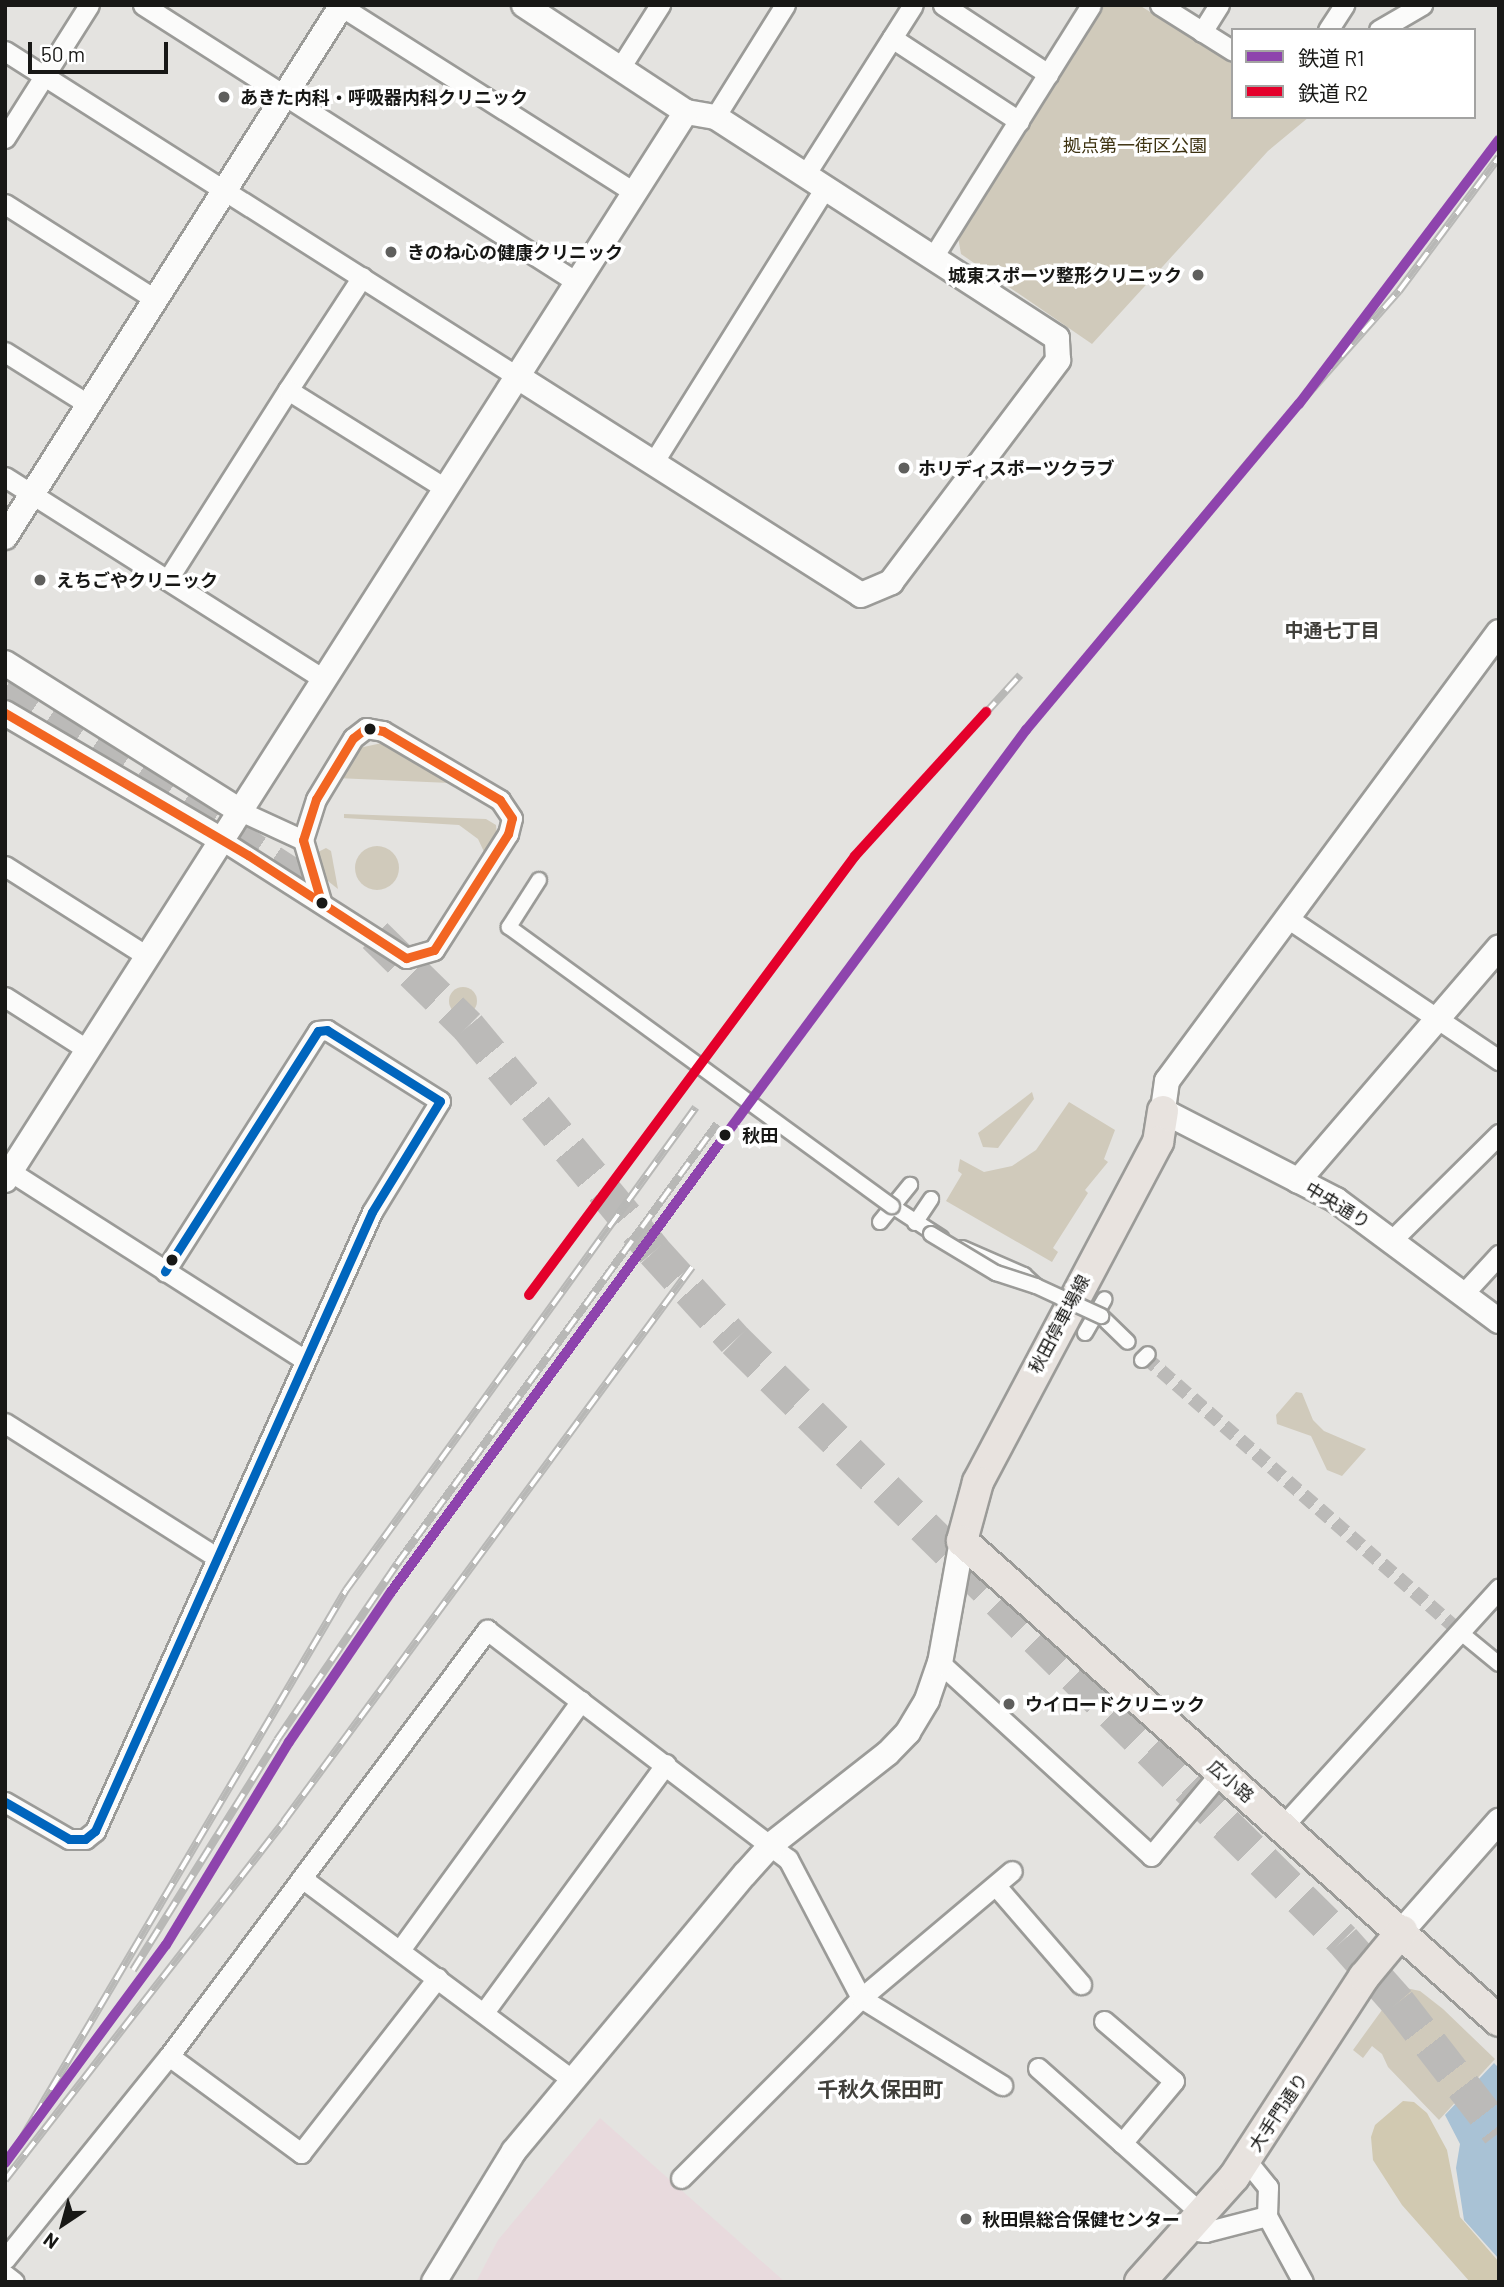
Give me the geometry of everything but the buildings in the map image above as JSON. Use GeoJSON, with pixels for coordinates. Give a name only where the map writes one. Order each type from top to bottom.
{"type":"FeatureCollection","features":[{"type":"Feature","properties":{"kind":"main road","name":"秋田停車場線"},"geometry":{"type":"LineString","coordinates":[[962,1541],[978,1482],[1158,1142],[1163,1111]]}},
{"type":"Feature","properties":{"kind":"main road","name":"広小路"},"geometry":{"type":"LineString","coordinates":[[962,1541],[1402,1931],[1499,2021]]}},
{"type":"Feature","properties":{"kind":"main road","name":"大手門通り"},"geometry":{"type":"LineString","coordinates":[[1140,2282],[1196,2222],[1246,2160],[1364,1977],[1402,1931]]}},
{"type":"Feature","properties":{"kind":"street"},"geometry":{"type":"LineString","coordinates":[[5,138],[89,5]]}},
{"type":"Feature","properties":{"kind":"street"},"geometry":{"type":"LineString","coordinates":[[143,5],[578,283]]}},
{"type":"Feature","properties":{"kind":"street"},"geometry":{"type":"LineString","coordinates":[[620,68],[660,5]]}},
{"type":"Feature","properties":{"kind":"street"},"geometry":{"type":"LineString","coordinates":[[715,117],[785,5]]}},
{"type":"Feature","properties":{"kind":"street"},"geometry":{"type":"LineString","coordinates":[[653,463],[815,182],[892,38],[913,5]]}},
{"type":"Feature","properties":{"kind":"street"},"geometry":{"type":"LineString","coordinates":[[943,5],[1048,74]]}},
{"type":"Feature","properties":{"kind":"street"},"geometry":{"type":"LineString","coordinates":[[933,257],[1091,5]]}},
{"type":"Feature","properties":{"kind":"street"},"geometry":{"type":"LineString","coordinates":[[1160,5],[1231,50]]}},
{"type":"Feature","properties":{"kind":"street"},"geometry":{"type":"LineString","coordinates":[[1202,32],[1219,5]]}},
{"type":"Feature","properties":{"kind":"street"},"geometry":{"type":"LineString","coordinates":[[1329,28],[1344,5]]}},
{"type":"Feature","properties":{"kind":"street"},"geometry":{"type":"LineString","coordinates":[[1382,28],[1422,5]]}},
{"type":"Feature","properties":{"kind":"street"},"geometry":{"type":"LineString","coordinates":[[5,537],[226,192],[341,6],[634,192]]}},
{"type":"Feature","properties":{"kind":"street"},"geometry":{"type":"LineString","coordinates":[[5,51],[862,595],[891,582],[1058,360],[1057,338],[715,117],[686,112],[531,7]]}},
{"type":"Feature","properties":{"kind":"street"},"geometry":{"type":"LineString","coordinates":[[892,38],[1019,121]]}},
{"type":"Feature","properties":{"kind":"street"},"geometry":{"type":"LineString","coordinates":[[304,1359],[7,1173],[686,112]]}},
{"type":"Feature","properties":{"kind":"street"},"geometry":{"type":"LineString","coordinates":[[5,204],[156,300]]}},
{"type":"Feature","properties":{"kind":"street"},"geometry":{"type":"LineString","coordinates":[[168,579],[362,277]]}},
{"type":"Feature","properties":{"kind":"street"},"geometry":{"type":"LineString","coordinates":[[5,352],[89,405]]}},
{"type":"Feature","properties":{"kind":"street"},"geometry":{"type":"LineString","coordinates":[[288,390],[445,488]]}},
{"type":"Feature","properties":{"kind":"street"},"geometry":{"type":"LineString","coordinates":[[5,477],[323,679]]}},
{"type":"Feature","properties":{"kind":"street"},"geometry":{"type":"LineString","coordinates":[[1163,1111],[1167,1081],[1286,917],[1496,641]]}},
{"type":"Feature","properties":{"kind":"street"},"geometry":{"type":"LineString","coordinates":[[5,663],[238,810],[303,840]]}},
{"type":"Feature","properties":{"kind":"street"},"geometry":{"type":"LineString","coordinates":[[5,713],[220,839],[321,901],[406,958],[434,950],[508,834],[512,818],[500,800],[383,731],[366,728],[353,738],[316,799],[303,840],[321,901]]}},
{"type":"Feature","properties":{"kind":"street"},"geometry":{"type":"LineString","coordinates":[[5,866],[147,956]]}},
{"type":"Feature","properties":{"kind":"street"},"geometry":{"type":"LineString","coordinates":[[539,880],[509,927],[931,1234],[996,1273],[1037,1286],[1096,1314],[1128,1342]]}},
{"type":"Feature","properties":{"kind":"street"},"geometry":{"type":"LineString","coordinates":[[1286,917],[1499,1060]]}},
{"type":"Feature","properties":{"kind":"street"},"geometry":{"type":"LineString","coordinates":[[1298,1181],[1499,947]]}},
{"type":"Feature","properties":{"kind":"street"},"geometry":{"type":"LineString","coordinates":[[5,997],[88,1050]]}},
{"type":"Feature","properties":{"kind":"street"},"geometry":{"type":"LineString","coordinates":[[5,1802],[59,1836],[78,1841],[90,1836],[100,1822],[304,1359],[317,1340],[378,1199],[440,1101],[327,1030],[318,1031],[165,1270]]}},
{"type":"Feature","properties":{"kind":"street","name":"中央通り"},"geometry":{"type":"LineString","coordinates":[[1163,1111],[1336,1200],[1499,1321]]}},
{"type":"Feature","properties":{"kind":"street"},"geometry":{"type":"LineString","coordinates":[[1392,1240],[1499,1134]]}},
{"type":"Feature","properties":{"kind":"street"},"geometry":{"type":"LineString","coordinates":[[882,1223],[910,1185]]}},
{"type":"Feature","properties":{"kind":"street"},"geometry":{"type":"LineString","coordinates":[[915,1223],[931,1199]]}},
{"type":"Feature","properties":{"kind":"street"},"geometry":{"type":"LineString","coordinates":[[1464,1293],[1499,1255]]}},
{"type":"Feature","properties":{"kind":"street"},"geometry":{"type":"LineString","coordinates":[[1085,1333],[1105,1300]]}},
{"type":"Feature","properties":{"kind":"street"},"geometry":{"type":"LineString","coordinates":[[5,1423],[216,1557]]}},
{"type":"Feature","properties":{"kind":"street"},"geometry":{"type":"LineString","coordinates":[[434,2282],[514,2151],[571,2079],[772,1844],[888,1753],[908,1732],[927,1700],[940,1662],[962,1541]]}},
{"type":"Feature","properties":{"kind":"street"},"geometry":{"type":"LineString","coordinates":[[1283,1826],[1499,1588]]}},
{"type":"Feature","properties":{"kind":"street"},"geometry":{"type":"LineString","coordinates":[[5,2259],[169,2056],[487,1630],[772,1844],[797,1871],[862,1998],[1002,2085]]}},
{"type":"Feature","properties":{"kind":"street"},"geometry":{"type":"LineString","coordinates":[[1460,1632],[1499,1664]]}},
{"type":"Feature","properties":{"kind":"street"},"geometry":{"type":"LineString","coordinates":[[940,1662],[1151,1856],[1221,1772]]}},
{"type":"Feature","properties":{"kind":"street"},"geometry":{"type":"LineString","coordinates":[[400,1950],[581,1702]]}},
{"type":"Feature","properties":{"kind":"street"},"geometry":{"type":"LineString","coordinates":[[485,2011],[666,1765]]}},
{"type":"Feature","properties":{"kind":"street"},"geometry":{"type":"LineString","coordinates":[[1402,1931],[1499,1821]]}},
{"type":"Feature","properties":{"kind":"street"},"geometry":{"type":"LineString","coordinates":[[681,2178],[862,1998],[1012,1871]]}},
{"type":"Feature","properties":{"kind":"street"},"geometry":{"type":"LineString","coordinates":[[303,1879],[485,2011],[571,2079]]}},
{"type":"Feature","properties":{"kind":"street"},"geometry":{"type":"LineString","coordinates":[[996,1886],[1081,1984]]}},
{"type":"Feature","properties":{"kind":"street"},"geometry":{"type":"LineString","coordinates":[[169,2056],[301,2153],[437,1978]]}},
{"type":"Feature","properties":{"kind":"street"},"geometry":{"type":"LineString","coordinates":[[1104,2021],[1174,2081],[1122,2143]]}},
{"type":"Feature","properties":{"kind":"street"},"geometry":{"type":"LineString","coordinates":[[1038,2068],[1122,2143],[1205,2232],[1268,2216]]}},
{"type":"Feature","properties":{"kind":"street"},"geometry":{"type":"LineString","coordinates":[[1246,2160],[1268,2188],[1268,2216],[1303,2282]]}},
{"type":"Feature","properties":{"kind":"street"},"geometry":{"type":"LineString","coordinates":[[5,2275],[14,2282]]}},
{"type":"Feature","properties":{"kind":"shaded area"},"geometry":{"type":"Polygon","coordinates":[[[1403,2101],[1414,2102],[1427,2113],[1447,2150],[1460,2217],[1499,2262],[1499,2282],[1470,2282],[1402,2205],[1373,2160],[1371,2137],[1375,2125],[1403,2101]]]}},
{"type":"Feature","properties":{"kind":"shaded area"},"geometry":{"type":"Polygon","coordinates":[[[600,2118],[785,2282],[476,2282],[498,2240],[600,2118]]]}},
{"type":"Feature","properties":{"kind":"green space","name":"拠点第一街区公園"},"geometry":{"type":"Polygon","coordinates":[[[1103,5],[1139,5],[1231,62],[1231,119],[1307,119],[1268,151],[1092,344],[961,254],[958,237],[1103,5]]]}},
{"type":"Feature","properties":{"kind":"green space"},"geometry":{"type":"Polygon","coordinates":[[[382,743],[398,749],[450,783],[336,778],[359,748],[382,743]]]}},
{"type":"Feature","properties":{"kind":"green space"},"geometry":{"type":"Polygon","coordinates":[[[344,814],[486,819],[496,825],[497,836],[486,856],[478,839],[459,825],[344,818],[344,814]]]}},
{"type":"Feature","properties":{"kind":"green space"},"geometry":{"type":"Polygon","coordinates":[[[377,846],[393,852],[399,868],[393,884],[377,890],[361,884],[355,868],[361,852],[377,846]]]}},
{"type":"Feature","properties":{"kind":"green space"},"geometry":{"type":"Polygon","coordinates":[[[326,848],[331,851],[338,889],[319,874],[316,853],[326,848]]]}},
{"type":"Feature","properties":{"kind":"green space"},"geometry":{"type":"Polygon","coordinates":[[[463,987],[473,991],[477,1001],[473,1011],[463,1015],[453,1011],[449,1001],[453,991],[463,987]]]}},
{"type":"Feature","properties":{"kind":"green space"},"geometry":{"type":"Polygon","coordinates":[[[1032,1092],[1034,1099],[998,1148],[983,1147],[978,1133],[1032,1092]]]}},
{"type":"Feature","properties":{"kind":"green space"},"geometry":{"type":"Polygon","coordinates":[[[1069,1102],[1115,1130],[1104,1159],[1108,1162],[1085,1190],[1088,1193],[1053,1248],[1058,1252],[1052,1262],[946,1201],[962,1174],[958,1171],[960,1159],[984,1172],[1012,1166],[1036,1150],[1069,1102]]]}},
{"type":"Feature","properties":{"kind":"green space"},"geometry":{"type":"Polygon","coordinates":[[[1296,1392],[1302,1393],[1313,1420],[1324,1431],[1366,1449],[1342,1476],[1327,1470],[1311,1436],[1277,1424],[1276,1415],[1296,1392]]]}},
{"type":"Feature","properties":{"kind":"green space"},"geometry":{"type":"Polygon","coordinates":[[[1406,1988],[1420,1991],[1443,2009],[1495,2059],[1439,2120],[1388,2067],[1382,2054],[1372,2046],[1363,2058],[1353,2050],[1395,1992],[1406,1988]]]}},
{"type":"Feature","properties":{"kind":"water"},"geometry":{"type":"Polygon","coordinates":[[[1494,2063],[1499,2068],[1499,2259],[1464,2220],[1456,2168],[1460,2144],[1445,2115],[1494,2063]]]}},
{"type":"Feature","properties":{"kind":"tunnel"},"geometry":{"type":"LineString","coordinates":[[5,688],[310,887]]}},
{"type":"Feature","properties":{"kind":"tunnel"},"geometry":{"type":"LineString","coordinates":[[375,935],[468,1026],[654,1251],[735,1340],[1343,1940],[1398,2002],[1499,2132]]}},
{"type":"Feature","properties":{"kind":"tunnel"},"geometry":{"type":"LineString","coordinates":[[1145,1357],[1460,1632]]}},
{"type":"Feature","properties":{"kind":"railway"},"geometry":{"type":"LineString","coordinates":[[1299,404],[1399,291],[1499,157]]}},
{"type":"Feature","properties":{"kind":"railway"},"geometry":{"type":"LineString","coordinates":[[910,887],[1026,730],[1273,433]]}},
{"type":"Feature","properties":{"kind":"railway"},"geometry":{"type":"LineString","coordinates":[[529,1295],[855,856],[1020,675]]}},
{"type":"Feature","properties":{"kind":"railway"},"geometry":{"type":"LineString","coordinates":[[18,2145],[346,1590],[696,1107]]}},
{"type":"Feature","properties":{"kind":"railway"},"geometry":{"type":"LineString","coordinates":[[133,1970],[277,1740],[397,1564],[717,1124]]}},
{"type":"Feature","properties":{"kind":"railway"},"geometry":{"type":"LineString","coordinates":[[5,2180],[284,1821],[692,1267]]}},
{"type":"Feature","properties":{"kind":"railway"},"geometry":{"type":"LineString","coordinates":[[83,2058],[166,1945]]}},
{"type":"Feature","properties":{"kind":"rail line","name":"R1"},"geometry":{"type":"LineString","coordinates":[[5,2163],[166,1945],[289,1742],[391,1592],[727,1133],[1026,730],[1299,404],[1499,140]]}},
{"type":"Feature","properties":{"kind":"rail line","name":"R2"},"geometry":{"type":"LineString","coordinates":[[529,1295],[855,856],[986,712]]}},
{"type":"Feature","properties":{"kind":"transit line","name":"50"},"geometry":{"type":"LineString","coordinates":[[5,713],[248,855],[406,958],[434,950],[508,834],[512,818],[500,800],[383,731],[366,728],[353,738],[316,799],[303,840],[321,901]]}},
{"type":"Feature","properties":{"kind":"transit line"},"geometry":{"type":"LineString","coordinates":[[5,1802],[69,1839],[85,1839],[95,1831],[372,1212],[440,1101],[327,1030],[318,1031],[165,1271]]}},
{"type":"Feature","properties":{"kind":"place","name":"あきた内科・呼吸器内科クリニック"},"geometry":{"type":"Point","coordinates":[224,97]}},
{"type":"Feature","properties":{"kind":"place","name":"きのね心の健康クリニック"},"geometry":{"type":"Point","coordinates":[391,252]}},
{"type":"Feature","properties":{"kind":"place","name":"城東スポーツ整形クリニック"},"geometry":{"type":"Point","coordinates":[1198,275]}},
{"type":"Feature","properties":{"kind":"place","name":"ホリディスポーツクラブ"},"geometry":{"type":"Point","coordinates":[904,468]}},
{"type":"Feature","properties":{"kind":"place","name":"えちごやクリニック"},"geometry":{"type":"Point","coordinates":[40,580]}},
{"type":"Feature","properties":{"kind":"place","name":"秋田"},"geometry":{"type":"Point","coordinates":[725,1135]}},
{"type":"Feature","properties":{"kind":"place","name":"ウイロードクリニック"},"geometry":{"type":"Point","coordinates":[1009,1704]}},
{"type":"Feature","properties":{"kind":"place","name":"秋田県総合保健センター"},"geometry":{"type":"Point","coordinates":[966,2219]}},
{"type":"Feature","properties":{"kind":"district","name":"中通七丁目"},"geometry":{"type":"Point","coordinates":[1332,630]}},
{"type":"Feature","properties":{"kind":"district","name":"千秋久保田町"},"geometry":{"type":"Point","coordinates":[880,2089]}}]}
